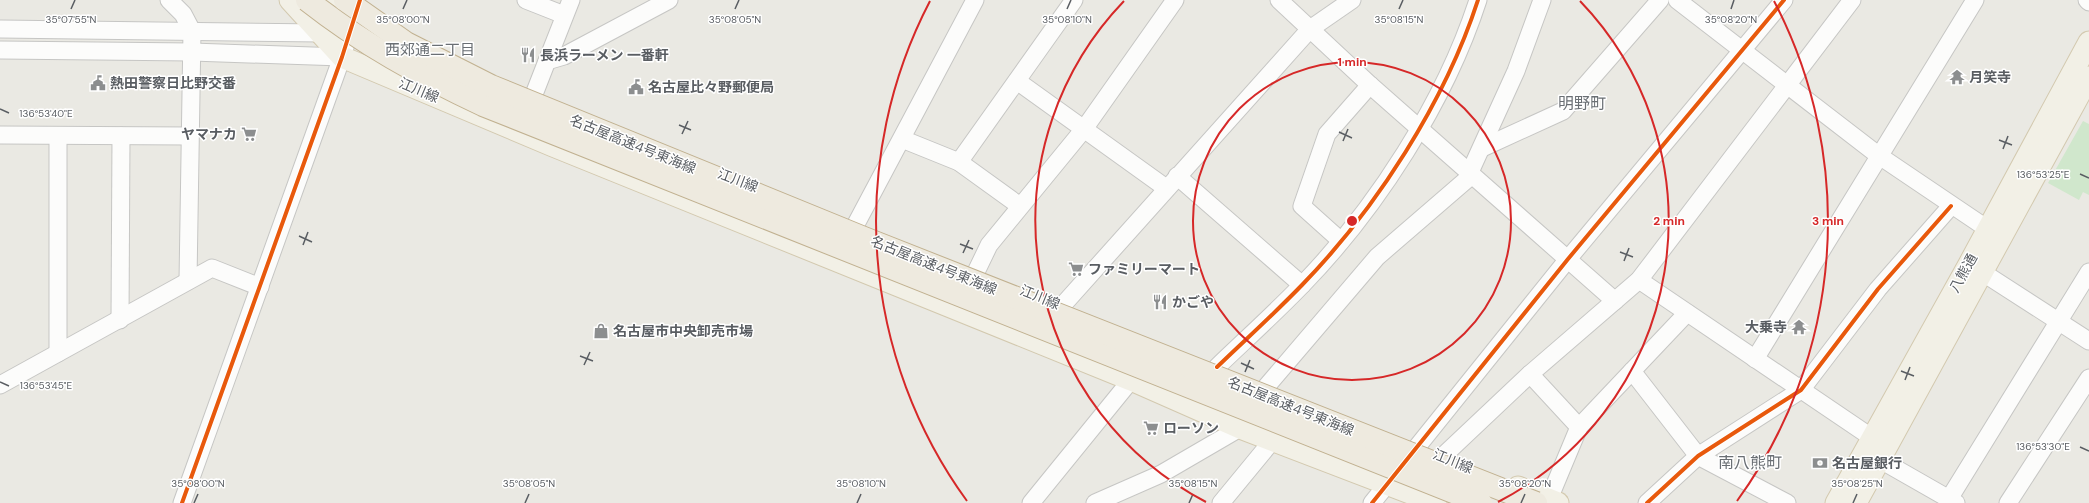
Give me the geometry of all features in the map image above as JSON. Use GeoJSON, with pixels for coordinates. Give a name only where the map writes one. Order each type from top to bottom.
{"type":"FeatureCollection","features":[{"type":"Feature","properties":{"kind":"highway","name":"名古屋高速4号東海線"},"geometry":{"type":"LineString","coordinates":[[307,0],[357,37],[395,61],[483,104],[1481,503]]}},
{"type":"Feature","properties":{"kind":"highway","name":"名古屋高速4号東海線"},"geometry":{"type":"LineString","coordinates":[[345,0],[406,43],[491,86],[857,235],[1548,502]]}},
{"type":"Feature","properties":{"kind":"main road","name":"江川線"},"geometry":{"type":"LineString","coordinates":[[290,0],[322,33],[342,57],[553,146],[1131,380],[1240,428],[1436,503]]}},
{"type":"Feature","properties":{"kind":"main road","name":"江川線"},"geometry":{"type":"LineString","coordinates":[[330,0],[352,24],[531,102],[856,224],[1416,446],[1548,502]]}},
{"type":"Feature","properties":{"kind":"main road","name":"八熊通"},"geometry":{"type":"LineString","coordinates":[[1856,503],[1880,459],[1994,234],[2089,42]]}},
{"type":"Feature","properties":{"kind":"main road","name":"八熊通"},"geometry":{"type":"LineString","coordinates":[[1994,234],[2089,77]]}},
{"type":"Feature","properties":{"kind":"main road","name":"八熊通"},"geometry":{"type":"LineString","coordinates":[[1836,503],[1871,437],[1976,268]]}},
{"type":"Feature","properties":{"kind":"street"},"geometry":{"type":"LineString","coordinates":[[169,0],[182,14],[192,31],[188,281]]}},
{"type":"Feature","properties":{"kind":"street"},"geometry":{"type":"LineString","coordinates":[[182,503],[342,57],[360,0]]}},
{"type":"Feature","properties":{"kind":"street"},"geometry":{"type":"LineString","coordinates":[[526,0],[568,8],[531,102]]}},
{"type":"Feature","properties":{"kind":"street"},"geometry":{"type":"LineString","coordinates":[[959,162],[1074,0]]}},
{"type":"Feature","properties":{"kind":"street"},"geometry":{"type":"LineString","coordinates":[[976,272],[989,245],[1084,129],[1175,0]]}},
{"type":"Feature","properties":{"kind":"street"},"geometry":{"type":"LineString","coordinates":[[1278,0],[1370,85],[1615,301]]}},
{"type":"Feature","properties":{"kind":"street"},"geometry":{"type":"LineString","coordinates":[[1062,306],[1310,29],[1352,0]]}},
{"type":"Feature","properties":{"kind":"street"},"geometry":{"type":"LineString","coordinates":[[1217,368],[1302,285],[1341,241],[1373,200],[1420,128],[1451,73],[1478,0]]}},
{"type":"Feature","properties":{"kind":"street"},"geometry":{"type":"LineString","coordinates":[[1266,387],[1377,257],[1471,173],[1516,71],[1542,0]]}},
{"type":"Feature","properties":{"kind":"street"},"geometry":{"type":"LineString","coordinates":[[1482,148],[1563,111],[1660,0]]}},
{"type":"Feature","properties":{"kind":"street"},"geometry":{"type":"LineString","coordinates":[[1677,0],[1786,86],[1878,155],[1994,234]]}},
{"type":"Feature","properties":{"kind":"street"},"geometry":{"type":"LineString","coordinates":[[1372,503],[1416,446],[1568,259],[1784,0]]}},
{"type":"Feature","properties":{"kind":"street"},"geometry":{"type":"LineString","coordinates":[[1442,457],[1530,374],[1639,280],[1852,0]]}},
{"type":"Feature","properties":{"kind":"street"},"geometry":{"type":"LineString","coordinates":[[1755,358],[1878,155],[1975,0]]}},
{"type":"Feature","properties":{"kind":"street"},"geometry":{"type":"LineString","coordinates":[[856,224],[902,139],[973,1]]}},
{"type":"Feature","properties":{"kind":"street"},"geometry":{"type":"LineString","coordinates":[[547,61],[564,56],[664,2]]}},
{"type":"Feature","properties":{"kind":"street"},"geometry":{"type":"LineString","coordinates":[[0,29],[322,33],[352,24]]}},
{"type":"Feature","properties":{"kind":"street"},"geometry":{"type":"LineString","coordinates":[[0,50],[192,52],[342,57]]}},
{"type":"Feature","properties":{"kind":"street"},"geometry":{"type":"LineString","coordinates":[[1017,81],[1084,129],[1172,182],[1302,285]]}},
{"type":"Feature","properties":{"kind":"street"},"geometry":{"type":"LineString","coordinates":[[1341,241],[1302,206],[1328,134],[1370,85]]}},
{"type":"Feature","properties":{"kind":"street"},"geometry":{"type":"LineString","coordinates":[[0,135],[190,136]]}},
{"type":"Feature","properties":{"kind":"street"},"geometry":{"type":"LineString","coordinates":[[58,136],[58,353]]}},
{"type":"Feature","properties":{"kind":"street"},"geometry":{"type":"LineString","coordinates":[[120,320],[121,136]]}},
{"type":"Feature","properties":{"kind":"street"},"geometry":{"type":"LineString","coordinates":[[902,139],[959,162],[1020,206]]}},
{"type":"Feature","properties":{"kind":"street"},"geometry":{"type":"LineString","coordinates":[[1647,503],[1698,456],[1801,390],[1878,288],[1951,206]]}},
{"type":"Feature","properties":{"kind":"street"},"geometry":{"type":"LineString","coordinates":[[0,385],[212,268],[260,287]]}},
{"type":"Feature","properties":{"kind":"street"},"geometry":{"type":"LineString","coordinates":[[1976,268],[2089,340]]}},
{"type":"Feature","properties":{"kind":"street"},"geometry":{"type":"LineString","coordinates":[[1880,459],[1953,501],[2089,272]]}},
{"type":"Feature","properties":{"kind":"street"},"geometry":{"type":"LineString","coordinates":[[1639,280],[1871,437]]}},
{"type":"Feature","properties":{"kind":"street"},"geometry":{"type":"LineString","coordinates":[[1548,502],[1579,427],[1687,313]]}},
{"type":"Feature","properties":{"kind":"street"},"geometry":{"type":"LineString","coordinates":[[1632,371],[1698,456],[1787,503]]}},
{"type":"Feature","properties":{"kind":"street"},"geometry":{"type":"LineString","coordinates":[[1530,374],[1579,427]]}},
{"type":"Feature","properties":{"kind":"street"},"geometry":{"type":"LineString","coordinates":[[2008,503],[2089,378]]}},
{"type":"Feature","properties":{"kind":"street"},"geometry":{"type":"LineString","coordinates":[[1031,503],[1131,380]]}},
{"type":"Feature","properties":{"kind":"street"},"geometry":{"type":"LineString","coordinates":[[1095,503],[1161,474],[1240,428]]}},
{"type":"Feature","properties":{"kind":"street"},"geometry":{"type":"LineString","coordinates":[[1220,503],[1272,441]]}},
{"type":"Feature","properties":{"kind":"green space"},"geometry":{"type":"Polygon","coordinates":[[[2083,121],[2089,124],[2089,195],[2083,192],[2079,200],[2048,183],[2083,121]]]}},
{"type":"Feature","properties":{"kind":"cycle path"},"geometry":{"type":"LineString","coordinates":[[182,503],[342,57],[360,0]]}},
{"type":"Feature","properties":{"kind":"cycle path"},"geometry":{"type":"LineString","coordinates":[[1217,367],[1302,285],[1356,223],[1382,188],[1427,115],[1447,77],[1464,38],[1478,0]]}},
{"type":"Feature","properties":{"kind":"cycle path"},"geometry":{"type":"LineString","coordinates":[[1372,503],[1568,259],[1784,0]]}},
{"type":"Feature","properties":{"kind":"cycle path"},"geometry":{"type":"LineString","coordinates":[[1647,503],[1698,456],[1801,390],[1878,289],[1951,206]]}},
{"type":"Feature","properties":{"kind":"place","name":"長浜ラーメン 一番軒"},"geometry":{"type":"Point","coordinates":[528,55]}},
{"type":"Feature","properties":{"kind":"place","name":"月笑寺"},"geometry":{"type":"Point","coordinates":[1957,77]}},
{"type":"Feature","properties":{"kind":"place","name":"熱田警察日比野交番"},"geometry":{"type":"Point","coordinates":[98,83]}},
{"type":"Feature","properties":{"kind":"place","name":"名古屋比々野郵便局"},"geometry":{"type":"Point","coordinates":[636,87]}},
{"type":"Feature","properties":{"kind":"place","name":"ヤマナカ"},"geometry":{"type":"Point","coordinates":[249,134]}},
{"type":"Feature","properties":{"kind":"place","name":"ファミリーマート"},"geometry":{"type":"Point","coordinates":[1076,269]}},
{"type":"Feature","properties":{"kind":"place","name":"かごや"},"geometry":{"type":"Point","coordinates":[1160,302]}},
{"type":"Feature","properties":{"kind":"place","name":"大乗寺"},"geometry":{"type":"Point","coordinates":[1799,327]}},
{"type":"Feature","properties":{"kind":"place","name":"名古屋市中央卸売市場"},"geometry":{"type":"Point","coordinates":[601,331]}},
{"type":"Feature","properties":{"kind":"place","name":"ローソン"},"geometry":{"type":"Point","coordinates":[1151,428]}},
{"type":"Feature","properties":{"kind":"place","name":"名古屋銀行"},"geometry":{"type":"Point","coordinates":[1820,463]}},
{"type":"Feature","properties":{"kind":"district","name":"西郊通二丁目"},"geometry":{"type":"Point","coordinates":[430,50]}},
{"type":"Feature","properties":{"kind":"district","name":"明野町"},"geometry":{"type":"Point","coordinates":[1582,103]}},
{"type":"Feature","properties":{"kind":"district","name":"南八熊町"},"geometry":{"type":"Point","coordinates":[1750,462]}}]}
